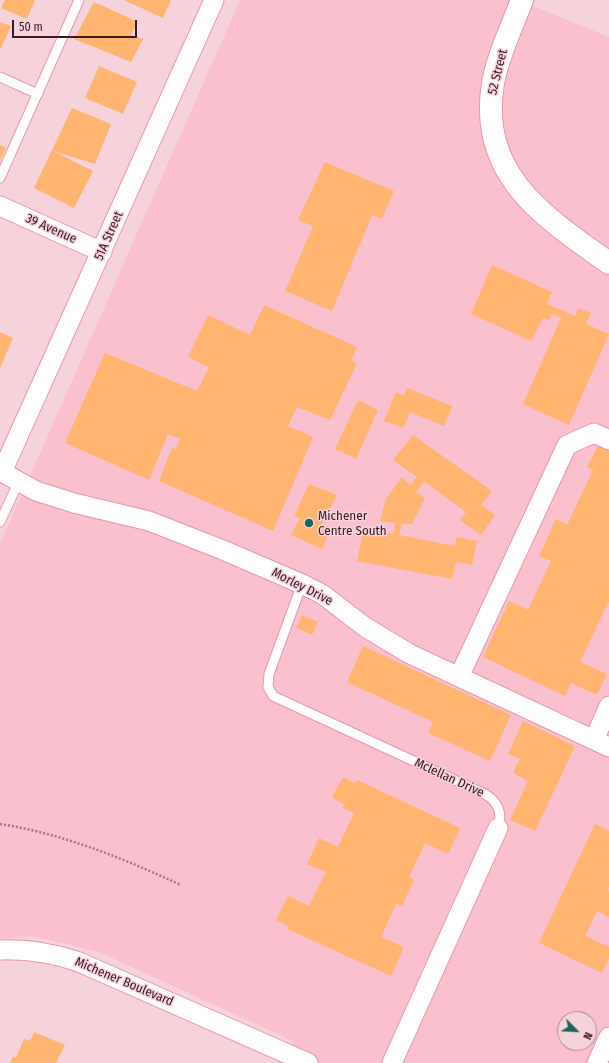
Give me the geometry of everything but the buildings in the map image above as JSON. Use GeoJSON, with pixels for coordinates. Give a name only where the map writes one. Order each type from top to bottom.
{"type":"FeatureCollection","features":[{"type":"Feature","properties":{"kind":"street","name":"51A Street"},"geometry":{"type":"LineString","coordinates":[[1,472],[102,252],[214,0]]}},
{"type":"Feature","properties":{"kind":"street","name":"52 Street"},"geometry":{"type":"LineString","coordinates":[[522,0],[501,55],[493,82],[490,108],[492,132],[498,153],[506,169],[524,196],[562,229],[609,263]]}},
{"type":"Feature","properties":{"kind":"street","name":"39 Avenue"},"geometry":{"type":"LineString","coordinates":[[0,206],[102,252]]}},
{"type":"Feature","properties":{"kind":"street"},"geometry":{"type":"LineString","coordinates":[[458,677],[567,445],[594,433],[609,440]]}},
{"type":"Feature","properties":{"kind":"street","name":"Morley Drive"},"geometry":{"type":"LineString","coordinates":[[1,472],[36,491],[74,503],[149,521],[223,550],[302,584],[331,600],[371,630],[410,654],[601,744]]}},
{"type":"Feature","properties":{"kind":"street"},"geometry":{"type":"LineString","coordinates":[[601,744],[609,706]]}},
{"type":"Feature","properties":{"kind":"street","name":"Mclellan Drive"},"geometry":{"type":"LineString","coordinates":[[392,1063],[498,828]]}},
{"type":"Feature","properties":{"kind":"street","name":"Michener Boulevard"},"geometry":{"type":"LineString","coordinates":[[0,950],[32,950],[74,960],[308,1063]]}},
{"type":"Feature","properties":{"kind":"street"},"geometry":{"type":"LineString","coordinates":[[597,1063],[609,1037]]}},
{"type":"Feature","properties":{"kind":"lane"},"geometry":{"type":"LineString","coordinates":[[0,178],[80,0]]}},
{"type":"Feature","properties":{"kind":"lane"},"geometry":{"type":"LineString","coordinates":[[0,77],[38,94]]}},
{"type":"Feature","properties":{"kind":"lane"},"geometry":{"type":"LineString","coordinates":[[0,522],[19,481]]}},
{"type":"Feature","properties":{"kind":"lane","name":"Mclellan Drive"},"geometry":{"type":"LineString","coordinates":[[302,584],[269,674],[268,687],[273,696],[485,794],[495,800],[499,809],[501,819],[498,828]]}},
{"type":"Feature","properties":{"kind":"path"},"geometry":{"type":"LineString","coordinates":[[0,824],[32,830],[80,843],[131,862],[181,885]]}},
{"type":"Feature","properties":{"kind":"shaded area","name":"Michener Centre South"},"geometry":{"type":"Polygon","coordinates":[[[240,0],[518,0],[609,37],[609,1063],[283,1063],[293,1041],[99,952],[31,936],[0,939],[0,544],[240,0]]]}},
{"type":"Feature","properties":{"kind":"place","name":"Michener Centre South"},"geometry":{"type":"Point","coordinates":[309,523]}}]}
